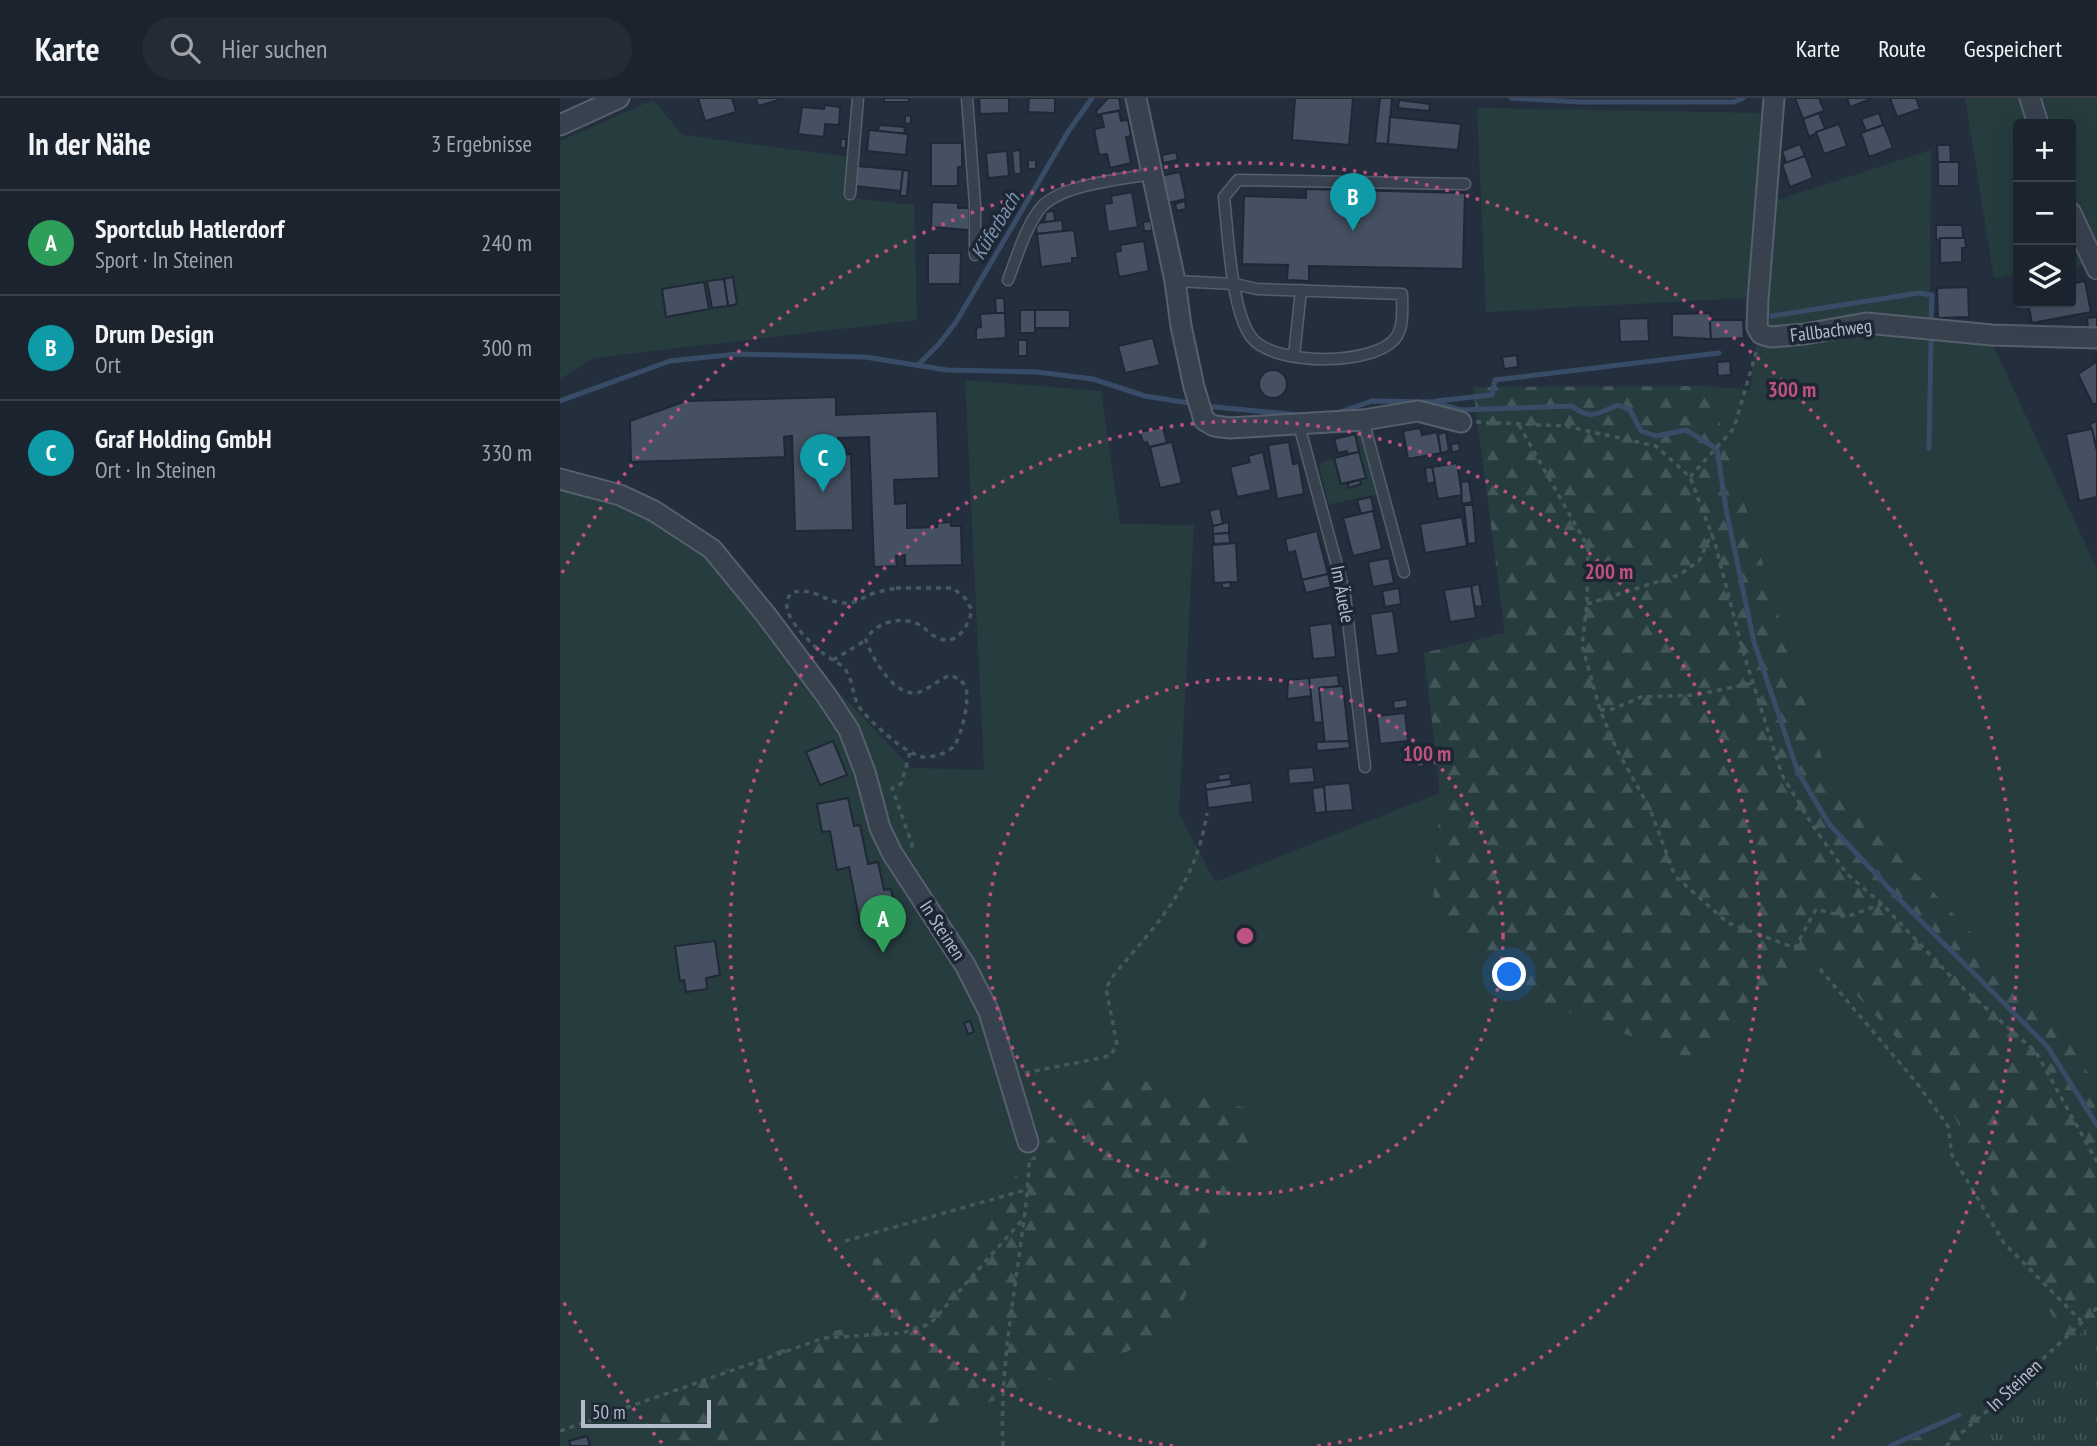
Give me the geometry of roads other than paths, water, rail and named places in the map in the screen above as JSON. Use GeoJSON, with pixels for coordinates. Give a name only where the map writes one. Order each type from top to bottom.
{"type":"FeatureCollection","features":[{"type":"Feature","properties":{"kind":"street"},"geometry":{"type":"LineString","coordinates":[[560,125],[619,98]]}},
{"type":"Feature","properties":{"kind":"street"},"geometry":{"type":"LineString","coordinates":[[1136,98],[1175,281],[1181,326],[1204,419],[1214,426],[1230,428],[1363,420],[1418,411],[1461,422]]}},
{"type":"Feature","properties":{"kind":"street","name":"Fallbachweg"},"geometry":{"type":"LineString","coordinates":[[1774,98],[1758,300],[1757,327],[1761,334],[1771,337],[1805,334],[1866,323],[1992,335],[2097,338]]}},
{"type":"Feature","properties":{"kind":"street"},"geometry":{"type":"LineString","coordinates":[[2030,98],[2036,119]]}},
{"type":"Feature","properties":{"kind":"street"},"geometry":{"type":"LineString","coordinates":[[2076,225],[2097,269]]}},
{"type":"Feature","properties":{"kind":"street","name":"In Steinen"},"geometry":{"type":"LineString","coordinates":[[560,479],[620,495],[654,511],[712,549],[766,615],[849,730],[865,772],[880,828],[898,861],[965,965],[989,1012],[1028,1143]]}},
{"type":"Feature","properties":{"kind":"lane"},"geometry":{"type":"LineString","coordinates":[[850,194],[858,98]]}},
{"type":"Feature","properties":{"kind":"lane"},"geometry":{"type":"LineString","coordinates":[[967,98],[975,204],[975,256]]}},
{"type":"Feature","properties":{"kind":"lane"},"geometry":{"type":"LineString","coordinates":[[1008,280],[1024,236],[1040,208],[1077,188],[1151,174]]}},
{"type":"Feature","properties":{"kind":"lane"},"geometry":{"type":"LineString","coordinates":[[1175,281],[1235,284],[1257,289],[1402,294],[1401,325],[1396,338],[1382,348],[1352,357],[1323,361],[1270,350],[1253,341],[1242,317],[1235,284],[1224,197],[1238,180],[1465,184]]}},
{"type":"Feature","properties":{"kind":"lane"},"geometry":{"type":"LineString","coordinates":[[1294,356],[1301,290]]}},
{"type":"Feature","properties":{"kind":"lane"},"geometry":{"type":"LineString","coordinates":[[1363,420],[1404,572]]}},
{"type":"Feature","properties":{"kind":"lane","name":"Im Äuele"},"geometry":{"type":"LineString","coordinates":[[1299,425],[1345,595],[1365,767]]}},
{"type":"Feature","properties":{"kind":"waterway","name":"Küferbach"},"geometry":{"type":"LineString","coordinates":[[918,365],[956,322],[1068,132],[1092,98]]}},
{"type":"Feature","properties":{"kind":"waterway"},"geometry":{"type":"LineString","coordinates":[[1511,98],[1579,102],[1734,102],[1743,98]]}},
{"type":"Feature","properties":{"kind":"waterway"},"geometry":{"type":"LineString","coordinates":[[1772,316],[1919,293],[1932,295],[1931,319]]}},
{"type":"Feature","properties":{"kind":"waterway"},"geometry":{"type":"LineString","coordinates":[[1929,448],[1931,341]]}},
{"type":"Feature","properties":{"kind":"waterway"},"geometry":{"type":"LineString","coordinates":[[1436,401],[1492,395],[1495,380],[1719,353]]}},
{"type":"Feature","properties":{"kind":"waterway"},"geometry":{"type":"LineString","coordinates":[[560,401],[670,361],[737,354],[865,357],[947,370],[1037,372],[1093,379],[1145,396],[1195,404]]}},
{"type":"Feature","properties":{"kind":"waterway"},"geometry":{"type":"LineString","coordinates":[[1337,413],[1372,401],[1433,402],[1460,410],[1572,406],[1590,414],[1600,413],[1618,405],[1630,410],[1641,431],[1656,436],[1686,430],[1717,449],[1726,509],[1754,642],[1798,772],[1829,824],[1898,898],[2047,1046],[2097,1125]]}},
{"type":"Feature","properties":{"kind":"waterway"},"geometry":{"type":"LineString","coordinates":[[1205,406],[1299,415]]}},
{"type":"Feature","properties":{"kind":"waterway"},"geometry":{"type":"LineString","coordinates":[[1890,1446],[1959,1415]]}},
{"type":"Feature","properties":{"kind":"place","name":"Drum Design"},"geometry":{"type":"Point","coordinates":[1353,231]}},
{"type":"Feature","properties":{"kind":"place","name":"Graf Holding GmbH"},"geometry":{"type":"Point","coordinates":[823,492]}},
{"type":"Feature","properties":{"kind":"place","name":"Sportclub Hatlerdorf"},"geometry":{"type":"Point","coordinates":[883,953]}}]}
